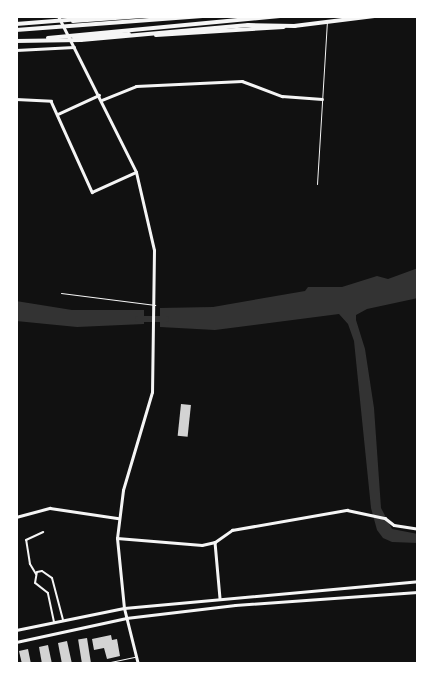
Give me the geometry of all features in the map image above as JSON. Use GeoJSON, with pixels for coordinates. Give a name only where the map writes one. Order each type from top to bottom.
{"type":"FeatureCollection","features":[{"type":"Feature","properties":{"kind":"main road"},"geometry":{"type":"LineString","coordinates":[[16,27],[119,16]]}},
{"type":"Feature","properties":{"kind":"main road"},"geometry":{"type":"LineString","coordinates":[[60,18],[90,22],[142,16]]}},
{"type":"Feature","properties":{"kind":"main road"},"geometry":{"type":"LineString","coordinates":[[16,27],[28,30],[202,16]]}},
{"type":"Feature","properties":{"kind":"main road"},"geometry":{"type":"LineString","coordinates":[[36,39],[82,32],[280,16]]}},
{"type":"Feature","properties":{"kind":"main road"},"geometry":{"type":"LineString","coordinates":[[69,38],[224,32],[295,26],[374,16]]}},
{"type":"Feature","properties":{"kind":"main road"},"geometry":{"type":"LineString","coordinates":[[60,18],[136,172],[154,250],[155,305],[152,392],[131,461],[118,518],[116,538],[124,608],[138,664]]}},
{"type":"Feature","properties":{"kind":"main road"},"geometry":{"type":"LineString","coordinates":[[16,40],[81,40],[248,25],[295,26]]}},
{"type":"Feature","properties":{"kind":"main road"},"geometry":{"type":"LineString","coordinates":[[16,50],[74,48]]}},
{"type":"Feature","properties":{"kind":"main road"},"geometry":{"type":"LineString","coordinates":[[16,630],[124,608],[418,581]]}},
{"type":"Feature","properties":{"kind":"main road"},"geometry":{"type":"LineString","coordinates":[[16,642],[126,618],[235,605],[418,592]]}},
{"type":"Feature","properties":{"kind":"street"},"geometry":{"type":"LineString","coordinates":[[102,100],[136,86],[242,81],[282,96],[322,99]]}},
{"type":"Feature","properties":{"kind":"street"},"geometry":{"type":"LineString","coordinates":[[57,114],[99,95]]}},
{"type":"Feature","properties":{"kind":"street"},"geometry":{"type":"LineString","coordinates":[[16,99],[51,101],[92,192],[136,172]]}},
{"type":"Feature","properties":{"kind":"street"},"geometry":{"type":"LineString","coordinates":[[16,516],[50,508],[118,518]]}},
{"type":"Feature","properties":{"kind":"street"},"geometry":{"type":"LineString","coordinates":[[116,538],[202,545],[215,542],[232,530],[347,510],[385,518],[394,525],[418,529]]}},
{"type":"Feature","properties":{"kind":"street"},"geometry":{"type":"LineString","coordinates":[[43,532],[26,540],[30,564],[36,574],[35,582],[48,592],[54,622]]}},
{"type":"Feature","properties":{"kind":"street"},"geometry":{"type":"LineString","coordinates":[[215,542],[220,598]]}},
{"type":"Feature","properties":{"kind":"street"},"geometry":{"type":"LineString","coordinates":[[36,574],[42,571],[52,578],[62,620]]}},
{"type":"Feature","properties":{"kind":"lane"},"geometry":{"type":"LineString","coordinates":[[317,184],[327,22]]}},
{"type":"Feature","properties":{"kind":"lane"},"geometry":{"type":"LineString","coordinates":[[61,293],[155,305]]}},
{"type":"Feature","properties":{"kind":"lane"},"geometry":{"type":"LineString","coordinates":[[101,664],[136,656]]}},
{"type":"Feature","properties":{"kind":"shaded area"},"geometry":{"type":"Polygon","coordinates":[[[418,268],[418,298],[367,309],[356,315],[365,349],[374,408],[381,508],[392,529],[418,534],[418,543],[392,542],[383,538],[377,530],[371,508],[354,341],[348,324],[339,314],[215,330],[160,327],[160,308],[213,307],[305,291],[308,287],[342,287],[377,276],[388,279],[418,268]]]}},
{"type":"Feature","properties":{"kind":"shaded area"},"geometry":{"type":"Polygon","coordinates":[[[16,301],[72,310],[144,310],[144,324],[77,327],[16,321],[16,301]]]}},
{"type":"Feature","properties":{"kind":"building"},"geometry":{"type":"Polygon","coordinates":[[[181,404],[191,405],[188,437],[178,436],[181,404]]]}},
{"type":"Feature","properties":{"kind":"building"},"geometry":{"type":"Polygon","coordinates":[[[111,635],[112,640],[117,639],[120,656],[107,659],[104,648],[94,650],[92,639],[111,635]]]}},
{"type":"Feature","properties":{"kind":"building"},"geometry":{"type":"Polygon","coordinates":[[[87,638],[91,663],[82,664],[78,639],[87,638]]]}},
{"type":"Feature","properties":{"kind":"building"},"geometry":{"type":"Polygon","coordinates":[[[67,641],[72,664],[62,664],[58,643],[67,641]]]}},
{"type":"Feature","properties":{"kind":"building"},"geometry":{"type":"Polygon","coordinates":[[[48,645],[52,664],[42,664],[39,647],[48,645]]]}},
{"type":"Feature","properties":{"kind":"building"},"geometry":{"type":"Polygon","coordinates":[[[28,649],[31,664],[22,664],[19,651],[28,649]]]}},
{"type":"Feature","properties":{"kind":"waterway"},"geometry":{"type":"LineString","coordinates":[[138,319],[166,319]]}}]}
